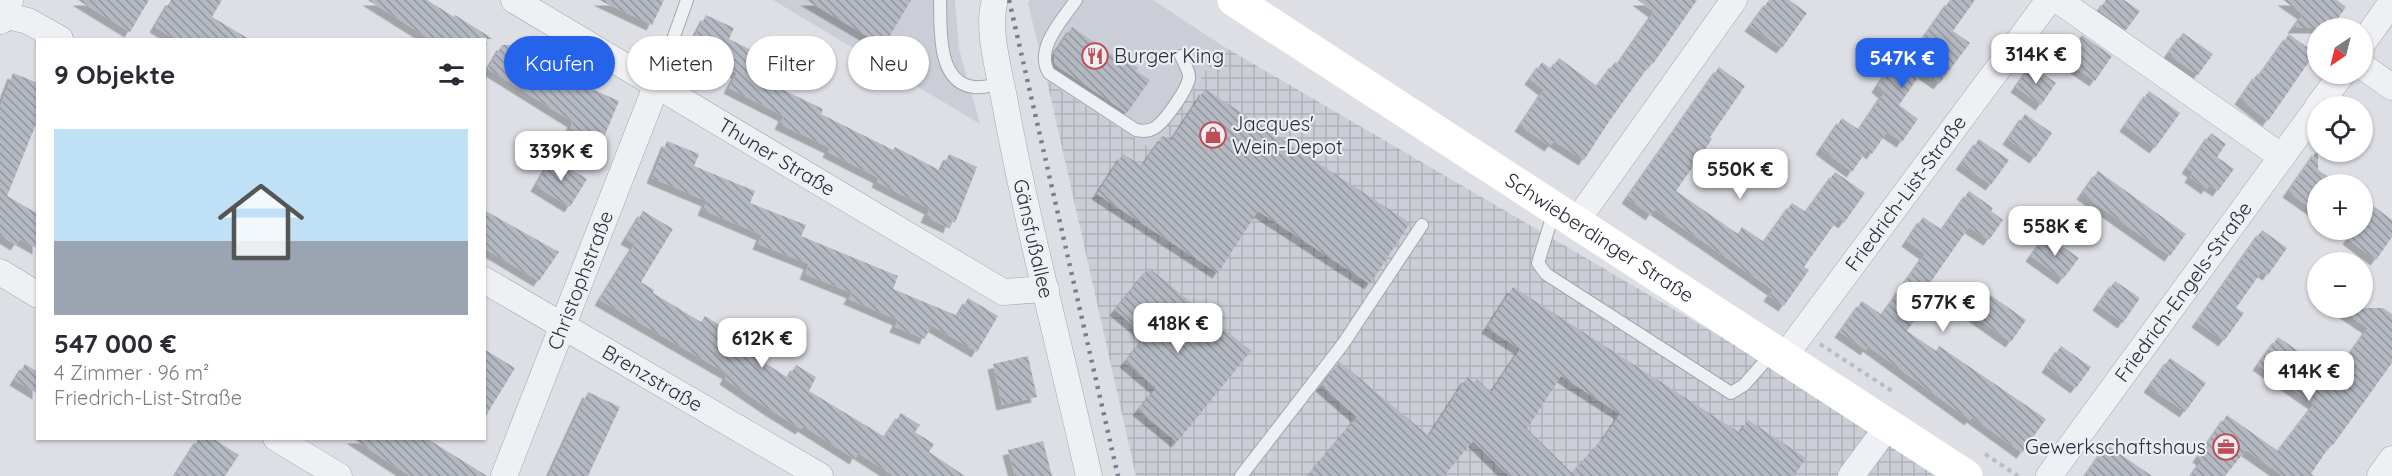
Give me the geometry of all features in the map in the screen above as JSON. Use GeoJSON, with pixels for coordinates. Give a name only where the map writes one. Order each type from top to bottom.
{"type":"FeatureCollection","features":[{"type":"Feature","properties":{"kind":"main road","name":"Schwieberdinger Straße"},"geometry":{"type":"LineString","coordinates":[[1234,0],[1565,215],[1787,347],[1888,426],[1959,474]]}},
{"type":"Feature","properties":{"kind":"street","name":"Thuner Straße"},"geometry":{"type":"LineString","coordinates":[[514,0],[627,66]]}},
{"type":"Feature","properties":{"kind":"street","name":"Gänsfußallee"},"geometry":{"type":"LineString","coordinates":[[995,0],[993,26],[1012,140],[1089,476]]}},
{"type":"Feature","properties":{"kind":"street"},"geometry":{"type":"LineString","coordinates":[[1565,215],[1734,0]]}},
{"type":"Feature","properties":{"kind":"street","name":"Friedrich-List-Straße"},"geometry":{"type":"LineString","coordinates":[[1787,347],[2049,0]]}},
{"type":"Feature","properties":{"kind":"street"},"geometry":{"type":"LineString","coordinates":[[2058,0],[2282,157]]}},
{"type":"Feature","properties":{"kind":"street"},"geometry":{"type":"LineString","coordinates":[[2373,29],[2392,2]]}},
{"type":"Feature","properties":{"kind":"street"},"geometry":{"type":"LineString","coordinates":[[2,12],[28,21],[58,38]]}},
{"type":"Feature","properties":{"kind":"street"},"geometry":{"type":"LineString","coordinates":[[2373,74],[2392,87]]}},
{"type":"Feature","properties":{"kind":"street","name":"Christophstraße"},"geometry":{"type":"LineString","coordinates":[[504,476],[655,90]]}},
{"type":"Feature","properties":{"kind":"street","name":"Thuner Straße"},"geometry":{"type":"LineString","coordinates":[[667,90],[1003,292],[1046,289]]}},
{"type":"Feature","properties":{"kind":"street","name":"Friedrich-Engels-Straße"},"geometry":{"type":"LineString","coordinates":[[2049,476],[2307,122]]}},
{"type":"Feature","properties":{"kind":"street"},"geometry":{"type":"LineString","coordinates":[[0,272],[36,293]]}},
{"type":"Feature","properties":{"kind":"street","name":"Brenzstraße"},"geometry":{"type":"LineString","coordinates":[[486,281],[820,476]]}},
{"type":"Feature","properties":{"kind":"street"},"geometry":{"type":"LineString","coordinates":[[1851,476],[1888,426]]}},
{"type":"Feature","properties":{"kind":"street"},"geometry":{"type":"LineString","coordinates":[[279,440],[339,476]]}},
{"type":"Feature","properties":{"kind":"street"},"geometry":{"type":"LineString","coordinates":[[2380,476],[2392,459]]}},
{"type":"Feature","properties":{"kind":"lane"},"geometry":{"type":"LineString","coordinates":[[674,36],[687,0]]}},
{"type":"Feature","properties":{"kind":"lane"},"geometry":{"type":"LineString","coordinates":[[940,0],[942,53],[946,69],[960,81],[972,87],[1002,84]]}},
{"type":"Feature","properties":{"kind":"lane"},"geometry":{"type":"LineString","coordinates":[[1076,0],[1047,44],[1044,57],[1046,67],[1049,73],[1136,130],[1146,131],[1164,121],[1186,86],[1189,76],[1181,56]]}},
{"type":"Feature","properties":{"kind":"lane"},"geometry":{"type":"LineString","coordinates":[[1565,215],[1538,263],[1545,274],[1731,393],[1744,386],[1787,347]]}},
{"type":"Feature","properties":{"kind":"lane"},"geometry":{"type":"LineString","coordinates":[[1241,476],[1343,344],[1422,225]]}},
{"type":"Feature","properties":{"kind":"path"},"geometry":{"type":"LineString","coordinates":[[1787,347],[1860,370]]}},
{"type":"Feature","properties":{"kind":"shaded area"},"geometry":{"type":"Polygon","coordinates":[[[773,0],[955,0],[959,49],[980,124],[923,90],[929,90],[929,36],[848,36],[848,45],[773,0]]]}},
{"type":"Feature","properties":{"kind":"shaded area"},"geometry":{"type":"Polygon","coordinates":[[[1030,0],[1153,0],[1223,46],[1152,149],[1047,81],[1028,4],[1030,0]]]}},
{"type":"Feature","properties":{"kind":"shaded area"},"geometry":{"type":"Polygon","coordinates":[[[1223,46],[1959,476],[1136,476],[1047,81],[1152,149],[1223,46]]]}},
{"type":"Feature","properties":{"kind":"building"},"geometry":{"type":"Polygon","coordinates":[[[78,0],[149,0],[130,32],[78,0]]]}},
{"type":"Feature","properties":{"kind":"building"},"geometry":{"type":"Polygon","coordinates":[[[171,0],[222,0],[212,17],[247,38],[173,38],[155,27],[171,0]]]}},
{"type":"Feature","properties":{"kind":"building"},"geometry":{"type":"Polygon","coordinates":[[[368,0],[427,0],[493,39],[428,38],[368,0]]]}},
{"type":"Feature","properties":{"kind":"building"},"geometry":{"type":"Polygon","coordinates":[[[599,0],[664,0],[652,25],[599,0]]]}},
{"type":"Feature","properties":{"kind":"building"},"geometry":{"type":"Polygon","coordinates":[[[806,0],[911,0],[890,36],[867,36],[806,0]]]}},
{"type":"Feature","properties":{"kind":"building"},"geometry":{"type":"Polygon","coordinates":[[[1638,0],[1697,0],[1653,64],[1651,63],[1610,120],[1584,160],[1554,141],[1550,146],[1520,126],[1544,90],[1530,79],[1542,62],[1551,69],[1559,58],[1597,86],[1615,62],[1618,64],[1654,12],[1638,0]]]}},
{"type":"Feature","properties":{"kind":"building"},"geometry":{"type":"Polygon","coordinates":[[[1769,0],[1789,0],[1807,13],[1782,48],[1750,26],[1769,0]]]}},
{"type":"Feature","properties":{"kind":"building"},"geometry":{"type":"Polygon","coordinates":[[[1950,0],[1975,0],[1953,31],[1970,43],[1939,84],[1922,72],[1899,105],[1918,119],[1902,142],[1887,132],[1872,154],[1867,150],[1852,172],[1821,149],[1842,118],[1859,130],[1884,93],[1877,87],[1901,50],[1910,57],[1950,0]]]}},
{"type":"Feature","properties":{"kind":"building"},"geometry":{"type":"Polygon","coordinates":[[[2106,0],[2124,0],[2140,11],[2126,30],[2099,10],[2106,0]]]}},
{"type":"Feature","properties":{"kind":"building"},"geometry":{"type":"Polygon","coordinates":[[[2283,0],[2337,0],[2346,7],[2338,18],[2307,18],[2307,28],[2293,28],[2303,14],[2283,0]]]}},
{"type":"Feature","properties":{"kind":"building"},"geometry":{"type":"Polygon","coordinates":[[[706,15],[734,28],[730,36],[695,36],[706,15]]]}},
{"type":"Feature","properties":{"kind":"building"},"geometry":{"type":"Polygon","coordinates":[[[1072,27],[1120,60],[1122,57],[1138,68],[1136,71],[1150,80],[1127,113],[1054,64],[1054,54],[1072,27]]]}},
{"type":"Feature","properties":{"kind":"building"},"geometry":{"type":"Polygon","coordinates":[[[2183,33],[2213,54],[2198,75],[2168,54],[2183,33]]]}},
{"type":"Feature","properties":{"kind":"building"},"geometry":{"type":"Polygon","coordinates":[[[2289,34],[2307,47],[2307,65],[2268,121],[2240,99],[2258,73],[2260,75],[2289,34]]]}},
{"type":"Feature","properties":{"kind":"building"},"geometry":{"type":"Polygon","coordinates":[[[2082,35],[2112,56],[2095,81],[2064,60],[2082,35]]]}},
{"type":"Feature","properties":{"kind":"building"},"geometry":{"type":"Polygon","coordinates":[[[734,42],[746,48],[746,90],[783,90],[823,109],[821,114],[893,150],[895,147],[941,171],[949,154],[977,167],[955,223],[951,221],[949,228],[926,217],[930,209],[877,182],[879,178],[828,152],[830,148],[780,124],[784,116],[733,90],[737,73],[734,71],[734,42]]]}},
{"type":"Feature","properties":{"kind":"building"},"geometry":{"type":"Polygon","coordinates":[[[502,45],[504,45],[504,79],[488,69],[502,45]]]}},
{"type":"Feature","properties":{"kind":"building"},"geometry":{"type":"Polygon","coordinates":[[[2031,65],[2056,83],[2041,105],[2016,87],[2031,65]]]}},
{"type":"Feature","properties":{"kind":"building"},"geometry":{"type":"Polygon","coordinates":[[[1719,67],[1745,86],[1676,191],[1738,234],[1742,227],[1764,242],[1792,203],[1806,212],[1835,172],[1865,193],[1844,223],[1838,219],[1804,267],[1809,270],[1784,306],[1769,296],[1773,290],[1708,245],[1655,209],[1651,215],[1627,198],[1719,67]]]}},
{"type":"Feature","properties":{"kind":"building"},"geometry":{"type":"Polygon","coordinates":[[[13,73],[36,82],[36,124],[7,196],[36,213],[36,248],[20,239],[16,245],[0,235],[0,107],[13,73]]]}},
{"type":"Feature","properties":{"kind":"building"},"geometry":{"type":"Polygon","coordinates":[[[1205,89],[1410,223],[1370,284],[1258,211],[1218,273],[1097,194],[1123,154],[1142,166],[1163,136],[1171,141],[1205,89]]]}},
{"type":"Feature","properties":{"kind":"building"},"geometry":{"type":"Polygon","coordinates":[[[522,90],[594,90],[619,101],[596,156],[564,143],[573,122],[522,90]]]}},
{"type":"Feature","properties":{"kind":"building"},"geometry":{"type":"Polygon","coordinates":[[[2149,91],[2180,113],[2155,148],[2125,126],[2149,91]]]}},
{"type":"Feature","properties":{"kind":"building"},"geometry":{"type":"Polygon","coordinates":[[[2025,114],[2052,133],[2035,158],[2008,139],[2025,114]]]}},
{"type":"Feature","properties":{"kind":"building"},"geometry":{"type":"Polygon","coordinates":[[[2211,133],[2226,144],[2217,157],[2234,169],[2218,191],[2209,185],[2207,189],[2190,177],[2193,172],[2187,168],[2211,133]]]}},
{"type":"Feature","properties":{"kind":"building"},"geometry":{"type":"Polygon","coordinates":[[[1979,139],[2009,160],[1991,185],[1961,164],[1979,139]]]}},
{"type":"Feature","properties":{"kind":"building"},"geometry":{"type":"Polygon","coordinates":[[[667,141],[699,154],[694,166],[755,191],[750,203],[806,225],[801,236],[898,276],[893,289],[958,316],[968,298],[998,316],[977,352],[931,325],[925,339],[895,327],[898,320],[849,299],[852,293],[805,274],[809,264],[758,244],[762,235],[703,210],[707,201],[652,178],[667,141]]]}},
{"type":"Feature","properties":{"kind":"building"},"geometry":{"type":"Polygon","coordinates":[[[552,158],[587,179],[570,207],[536,186],[552,158]]]}},
{"type":"Feature","properties":{"kind":"building"},"geometry":{"type":"Polygon","coordinates":[[[2309,162],[2318,162],[2318,170],[2324,174],[2307,174],[2307,205],[2288,192],[2309,162]]]}},
{"type":"Feature","properties":{"kind":"building"},"geometry":{"type":"Polygon","coordinates":[[[2098,171],[2186,234],[2170,256],[2082,194],[2098,171]]]}},
{"type":"Feature","properties":{"kind":"building"},"geometry":{"type":"Polygon","coordinates":[[[1969,191],[1993,208],[1991,211],[2003,220],[1989,240],[1969,227],[1930,283],[1937,288],[1907,331],[1936,351],[1939,346],[2046,419],[2022,453],[1972,417],[1970,420],[1868,346],[1866,350],[1840,332],[1862,301],[1882,315],[1925,254],[1907,241],[1923,217],[1942,230],[1969,191]]]}},
{"type":"Feature","properties":{"kind":"building"},"geometry":{"type":"Polygon","coordinates":[[[2373,206],[2392,220],[2392,237],[2376,260],[2373,258],[2373,252],[2365,252],[2349,240],[2373,240],[2373,206]]]}},
{"type":"Feature","properties":{"kind":"building"},"geometry":{"type":"Polygon","coordinates":[[[486,211],[559,252],[539,281],[486,249],[486,211]]]}},
{"type":"Feature","properties":{"kind":"building"},"geometry":{"type":"Polygon","coordinates":[[[643,211],[673,229],[641,282],[654,290],[653,293],[701,322],[705,316],[734,334],[730,340],[788,378],[796,365],[816,377],[809,391],[885,437],[901,413],[920,425],[915,432],[934,444],[929,452],[965,476],[894,476],[858,453],[855,459],[803,426],[801,429],[769,409],[725,379],[728,374],[600,300],[635,244],[626,239],[643,211]]]}},
{"type":"Feature","properties":{"kind":"building"},"geometry":{"type":"Polygon","coordinates":[[[2262,230],[2287,248],[2268,275],[2262,271],[2236,308],[2244,313],[2224,341],[2197,322],[2262,230]]]}},
{"type":"Feature","properties":{"kind":"building"},"geometry":{"type":"Polygon","coordinates":[[[2046,235],[2079,258],[2063,279],[2031,256],[2046,235]]]}},
{"type":"Feature","properties":{"kind":"building"},"geometry":{"type":"Polygon","coordinates":[[[1149,268],[1251,351],[1177,442],[1138,410],[1156,388],[1125,362],[1146,336],[1115,310],[1149,268]]]}},
{"type":"Feature","properties":{"kind":"building"},"geometry":{"type":"Polygon","coordinates":[[[2115,281],[2140,298],[2123,323],[2098,305],[2115,281]]]}},
{"type":"Feature","properties":{"kind":"building"},"geometry":{"type":"Polygon","coordinates":[[[1513,287],[1740,433],[1748,420],[1806,458],[1794,476],[1509,476],[1473,441],[1444,476],[1308,476],[1357,417],[1321,386],[1340,362],[1429,436],[1467,377],[1474,382],[1477,379],[1491,393],[1520,349],[1487,328],[1513,287]],[[1561,376],[1527,429],[1572,473],[1604,438],[1620,414],[1561,376]]]}},
{"type":"Feature","properties":{"kind":"building"},"geometry":{"type":"Polygon","coordinates":[[[1989,294],[2026,320],[2011,342],[1974,316],[1989,294]]]}},
{"type":"Feature","properties":{"kind":"building"},"geometry":{"type":"Polygon","coordinates":[[[2373,308],[2383,308],[2392,314],[2392,363],[2333,445],[2331,444],[2311,474],[2314,476],[2283,476],[2246,450],[2225,476],[2191,476],[2202,460],[2198,457],[2227,415],[2278,451],[2314,404],[2258,365],[2278,337],[2334,376],[2368,328],[2353,318],[2373,318],[2373,308]]]}},
{"type":"Feature","properties":{"kind":"building"},"geometry":{"type":"Polygon","coordinates":[[[2061,346],[2091,367],[2076,388],[2047,367],[2061,346]]]}},
{"type":"Feature","properties":{"kind":"building"},"geometry":{"type":"Polygon","coordinates":[[[486,350],[515,368],[486,416],[486,350]]]}},
{"type":"Feature","properties":{"kind":"building"},"geometry":{"type":"Polygon","coordinates":[[[1028,356],[1037,397],[1002,405],[993,364],[1028,356]]]}},
{"type":"Feature","properties":{"kind":"building"},"geometry":{"type":"Polygon","coordinates":[[[2170,358],[2206,383],[2185,412],[2149,387],[2170,358]]]}},
{"type":"Feature","properties":{"kind":"building"},"geometry":{"type":"Polygon","coordinates":[[[25,364],[36,371],[36,393],[15,380],[25,364]]]}},
{"type":"Feature","properties":{"kind":"building"},"geometry":{"type":"Polygon","coordinates":[[[588,392],[620,407],[588,476],[549,476],[588,392]]]}},
{"type":"Feature","properties":{"kind":"building"},"geometry":{"type":"Polygon","coordinates":[[[198,440],[215,440],[239,455],[225,476],[175,476],[198,440]]]}},
{"type":"Feature","properties":{"kind":"building"},"geometry":{"type":"Polygon","coordinates":[[[355,440],[429,440],[487,476],[410,476],[355,440]]]}},
{"type":"Feature","properties":{"kind":"building"},"geometry":{"type":"Polygon","coordinates":[[[1043,441],[1052,476],[1015,476],[1008,450],[1043,441]]]}},
{"type":"Feature","properties":{"kind":"building"},"geometry":{"type":"Polygon","coordinates":[[[2107,445],[2152,476],[2085,476],[2107,445]]]}},
{"type":"Feature","properties":{"kind":"railway"},"geometry":{"type":"LineString","coordinates":[[1009,0],[1118,476]]}},
{"type":"Feature","properties":{"kind":"place","name":"Burger King"},"geometry":{"type":"Point","coordinates":[1095,56]}},
{"type":"Feature","properties":{"kind":"place","name":"Jacques' Wein-Depot"},"geometry":{"type":"Point","coordinates":[1213,135]}},
{"type":"Feature","properties":{"kind":"place","name":"Gewerkschaftshaus"},"geometry":{"type":"Point","coordinates":[2226,447]}}]}
